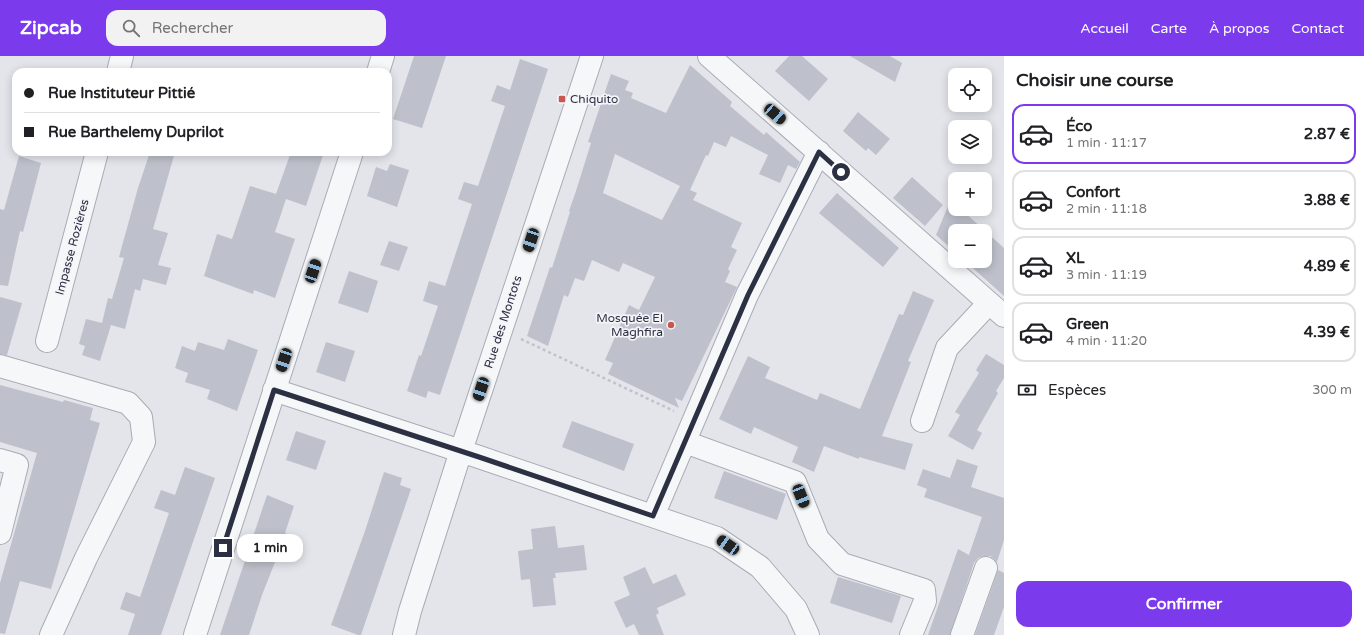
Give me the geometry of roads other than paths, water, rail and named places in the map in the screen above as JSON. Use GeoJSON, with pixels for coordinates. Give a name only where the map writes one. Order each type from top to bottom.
{"type":"FeatureCollection","features":[{"type":"Feature","properties":{"kind":"street"},"geometry":{"type":"LineString","coordinates":[[119,68],[122,56]]}},
{"type":"Feature","properties":{"kind":"street"},"geometry":{"type":"LineString","coordinates":[[379,68],[383,56]]}},
{"type":"Feature","properties":{"kind":"street","name":"Rue des Montots"},"geometry":{"type":"LineString","coordinates":[[404,635],[410,611],[461,451],[592,56]]}},
{"type":"Feature","properties":{"kind":"street"},"geometry":{"type":"LineString","coordinates":[[709,56],[996,310],[947,348],[922,421]]}},
{"type":"Feature","properties":{"kind":"street"},"geometry":{"type":"LineString","coordinates":[[653,516],[748,295],[819,152]]}},
{"type":"Feature","properties":{"kind":"street","name":"Impasse Rozières"},"geometry":{"type":"LineString","coordinates":[[47,341],[96,156]]}},
{"type":"Feature","properties":{"kind":"street"},"geometry":{"type":"LineString","coordinates":[[195,635],[351,156]]}},
{"type":"Feature","properties":{"kind":"street"},"geometry":{"type":"LineString","coordinates":[[0,366],[128,404],[141,416],[144,442],[86,558],[51,635]]}},
{"type":"Feature","properties":{"kind":"street"},"geometry":{"type":"LineString","coordinates":[[274,390],[461,451],[717,538],[760,567],[796,609],[808,635]]}},
{"type":"Feature","properties":{"kind":"street"},"geometry":{"type":"LineString","coordinates":[[684,442],[795,482],[818,539],[842,564],[924,590],[925,601],[911,635]]}},
{"type":"Feature","properties":{"kind":"street"},"geometry":{"type":"LineString","coordinates":[[0,460],[17,465],[0,532]]}},
{"type":"Feature","properties":{"kind":"street"},"geometry":{"type":"LineString","coordinates":[[962,635],[986,568]]}},
{"type":"Feature","properties":{"kind":"place","name":"Chiquito"},"geometry":{"type":"Point","coordinates":[562,99]}},
{"type":"Feature","properties":{"kind":"place","name":"Mosquée El Maghfira"},"geometry":{"type":"Point","coordinates":[671,325]}}]}
